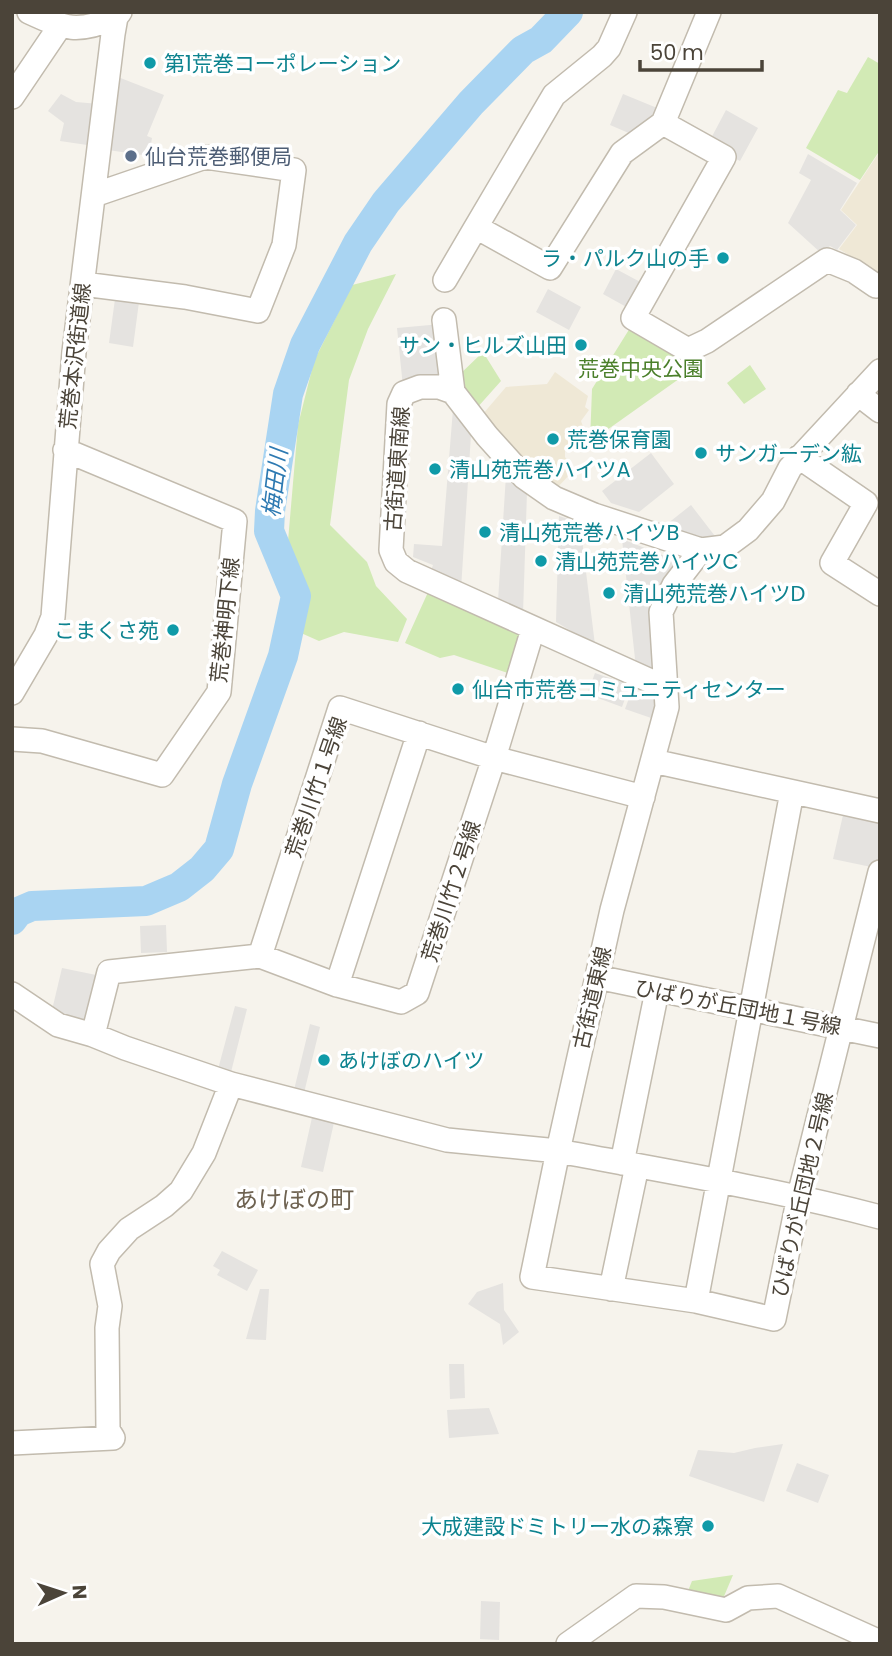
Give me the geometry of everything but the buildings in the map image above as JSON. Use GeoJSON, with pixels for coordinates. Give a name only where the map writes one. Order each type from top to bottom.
{"type":"FeatureCollection","features":[{"type":"Feature","properties":{"kind":"street"},"geometry":{"type":"LineString","coordinates":[[29,12],[72,29],[86,27],[118,14]]}},
{"type":"Feature","properties":{"kind":"street"},"geometry":{"type":"LineString","coordinates":[[445,280],[554,95],[609,48],[625,12]]}},
{"type":"Feature","properties":{"kind":"street"},"geometry":{"type":"LineString","coordinates":[[476,228],[550,268],[622,153],[663,122],[709,12]]}},
{"type":"Feature","properties":{"kind":"street","name":"荒巻本沢街道線"},"geometry":{"type":"LineString","coordinates":[[12,693],[46,635],[53,617],[74,352],[118,14]]}},
{"type":"Feature","properties":{"kind":"street"},"geometry":{"type":"LineString","coordinates":[[12,97],[60,26]]}},
{"type":"Feature","properties":{"kind":"street"},"geometry":{"type":"LineString","coordinates":[[663,122],[724,157],[633,318],[688,350],[707,341],[827,260],[853,271],[879,289]]}},
{"type":"Feature","properties":{"kind":"street"},"geometry":{"type":"LineString","coordinates":[[83,284],[185,297],[257,311],[284,245],[293,170],[205,157],[94,195]]}},
{"type":"Feature","properties":{"kind":"street"},"geometry":{"type":"LineString","coordinates":[[444,320],[453,392],[523,477],[554,498],[594,515],[701,550],[724,547],[748,530],[773,501],[790,468],[799,457],[880,371]]}},
{"type":"Feature","properties":{"kind":"street","name":"古街道東南線"},"geometry":{"type":"LineString","coordinates":[[453,392],[439,387],[420,387],[404,393],[399,404],[391,550],[396,562],[407,571],[664,687]]}},
{"type":"Feature","properties":{"kind":"street"},"geometry":{"type":"LineString","coordinates":[[858,394],[880,411]]}},
{"type":"Feature","properties":{"kind":"street","name":"荒巻神明下線"},"geometry":{"type":"LineString","coordinates":[[12,739],[42,741],[162,775],[219,692],[235,521],[65,450]]}},
{"type":"Feature","properties":{"kind":"street"},"geometry":{"type":"LineString","coordinates":[[799,457],[866,503],[832,563],[880,594]]}},
{"type":"Feature","properties":{"kind":"street","name":"古街道東線"},"geometry":{"type":"LineString","coordinates":[[558,1152],[612,910],[667,707],[661,612],[674,585],[701,550]]}},
{"type":"Feature","properties":{"kind":"street","name":"荒巻川竹２号線"},"geometry":{"type":"LineString","coordinates":[[260,956],[337,985],[401,1002],[417,993],[533,629]]}},
{"type":"Feature","properties":{"kind":"street","name":"荒巻川竹１号線"},"geometry":{"type":"LineString","coordinates":[[260,956],[340,708],[494,758],[643,797]]}},
{"type":"Feature","properties":{"kind":"street"},"geometry":{"type":"LineString","coordinates":[[337,985],[419,733]]}},
{"type":"Feature","properties":{"kind":"street"},"geometry":{"type":"LineString","coordinates":[[653,761],[880,811]]}},
{"type":"Feature","properties":{"kind":"street"},"geometry":{"type":"LineString","coordinates":[[696,1301],[792,792]]}},
{"type":"Feature","properties":{"kind":"street","name":"ひばりが丘団地２号線"},"geometry":{"type":"LineString","coordinates":[[558,1152],[532,1277],[696,1301],[774,1319],[799,1196],[880,872]]}},
{"type":"Feature","properties":{"kind":"street"},"geometry":{"type":"LineString","coordinates":[[93,1035],[109,972],[260,956]]}},
{"type":"Feature","properties":{"kind":"street","name":"ひばりが丘団地１号線"},"geometry":{"type":"LineString","coordinates":[[597,977],[880,1037]]}},
{"type":"Feature","properties":{"kind":"street"},"geometry":{"type":"LineString","coordinates":[[611,1289],[657,991]]}},
{"type":"Feature","properties":{"kind":"street"},"geometry":{"type":"LineString","coordinates":[[12,994],[58,1025],[231,1084],[447,1140],[558,1152],[629,1164],[799,1196],[880,1216]]}},
{"type":"Feature","properties":{"kind":"street"},"geometry":{"type":"LineString","coordinates":[[12,1443],[113,1438],[108,1430],[107,1328],[110,1306],[102,1264],[109,1251],[130,1229],[181,1191],[204,1153],[231,1084]]}},
{"type":"Feature","properties":{"kind":"street"},"geometry":{"type":"LineString","coordinates":[[568,1644],[636,1596],[664,1597],[726,1611],[748,1598],[778,1596],[880,1642]]}},
{"type":"Feature","properties":{"kind":"shaded area"},"geometry":{"type":"Polygon","coordinates":[[[118,77],[164,95],[147,136],[152,138],[149,156],[108,150],[118,77]]]}},
{"type":"Feature","properties":{"kind":"shaded area"},"geometry":{"type":"Polygon","coordinates":[[[61,94],[76,102],[99,104],[94,146],[60,141],[64,123],[48,111],[61,94]]]}},
{"type":"Feature","properties":{"kind":"shaded area"},"geometry":{"type":"Polygon","coordinates":[[[623,94],[662,110],[638,137],[610,125],[623,94]]]}},
{"type":"Feature","properties":{"kind":"shaded area"},"geometry":{"type":"Polygon","coordinates":[[[726,110],[758,128],[740,161],[708,144],[726,110]]]}},
{"type":"Feature","properties":{"kind":"shaded area"},"geometry":{"type":"Polygon","coordinates":[[[880,151],[878,273],[839,249],[857,225],[841,210],[880,151]]]}},
{"type":"Feature","properties":{"kind":"shaded area"},"geometry":{"type":"Polygon","coordinates":[[[808,154],[857,183],[840,210],[856,225],[837,250],[830,246],[821,253],[788,223],[811,180],[799,173],[808,154]]]}},
{"type":"Feature","properties":{"kind":"shaded area"},"geometry":{"type":"Polygon","coordinates":[[[616,269],[644,284],[630,309],[603,294],[616,269]]]}},
{"type":"Feature","properties":{"kind":"shaded area"},"geometry":{"type":"Polygon","coordinates":[[[548,289],[581,307],[569,330],[536,312],[548,289]]]}},
{"type":"Feature","properties":{"kind":"shaded area"},"geometry":{"type":"Polygon","coordinates":[[[115,299],[139,302],[133,347],[109,343],[115,299]]]}},
{"type":"Feature","properties":{"kind":"shaded area"},"geometry":{"type":"Polygon","coordinates":[[[441,324],[446,377],[403,387],[397,328],[441,324]]]}},
{"type":"Feature","properties":{"kind":"shaded area"},"geometry":{"type":"Polygon","coordinates":[[[555,372],[588,396],[585,407],[589,410],[581,421],[584,429],[565,448],[565,457],[574,470],[555,490],[522,468],[482,415],[506,387],[547,384],[555,372]]]}},
{"type":"Feature","properties":{"kind":"shaded area"},"geometry":{"type":"Polygon","coordinates":[[[453,409],[471,435],[461,589],[429,576],[433,565],[413,557],[414,544],[442,546],[453,409]]]}},
{"type":"Feature","properties":{"kind":"shaded area"},"geometry":{"type":"Polygon","coordinates":[[[651,453],[674,484],[639,512],[611,503],[602,491],[651,453]]]}},
{"type":"Feature","properties":{"kind":"shaded area"},"geometry":{"type":"Polygon","coordinates":[[[506,475],[527,492],[523,614],[498,601],[506,475]]]}},
{"type":"Feature","properties":{"kind":"shaded area"},"geometry":{"type":"Polygon","coordinates":[[[691,505],[718,540],[662,528],[691,505]]]}},
{"type":"Feature","properties":{"kind":"shaded area"},"geometry":{"type":"Polygon","coordinates":[[[559,516],[580,523],[595,645],[556,622],[559,516]]]}},
{"type":"Feature","properties":{"kind":"shaded area"},"geometry":{"type":"Polygon","coordinates":[[[622,539],[670,558],[675,568],[656,664],[649,671],[636,668],[622,539]]]}},
{"type":"Feature","properties":{"kind":"shaded area"},"geometry":{"type":"Polygon","coordinates":[[[595,673],[630,685],[622,707],[587,694],[595,673]]]}},
{"type":"Feature","properties":{"kind":"shaded area"},"geometry":{"type":"Polygon","coordinates":[[[632,690],[655,698],[661,707],[657,720],[625,709],[632,690]]]}},
{"type":"Feature","properties":{"kind":"shaded area"},"geometry":{"type":"Polygon","coordinates":[[[843,815],[880,823],[880,850],[876,868],[833,859],[843,815]]]}},
{"type":"Feature","properties":{"kind":"shaded area"},"geometry":{"type":"Polygon","coordinates":[[[166,925],[167,952],[141,953],[140,926],[166,925]]]}},
{"type":"Feature","properties":{"kind":"shaded area"},"geometry":{"type":"Polygon","coordinates":[[[62,968],[101,976],[90,1020],[83,1024],[52,1010],[62,968]]]}},
{"type":"Feature","properties":{"kind":"shaded area"},"geometry":{"type":"Polygon","coordinates":[[[235,1006],[247,1009],[230,1076],[217,1073],[235,1006]]]}},
{"type":"Feature","properties":{"kind":"shaded area"},"geometry":{"type":"Polygon","coordinates":[[[310,1024],[320,1027],[304,1093],[294,1090],[310,1024]]]}},
{"type":"Feature","properties":{"kind":"shaded area"},"geometry":{"type":"Polygon","coordinates":[[[313,1113],[335,1118],[323,1172],[301,1167],[313,1113]]]}},
{"type":"Feature","properties":{"kind":"shaded area"},"geometry":{"type":"Polygon","coordinates":[[[222,1251],[258,1270],[247,1291],[217,1275],[220,1270],[213,1266],[222,1251]]]}},
{"type":"Feature","properties":{"kind":"shaded area"},"geometry":{"type":"Polygon","coordinates":[[[503,1283],[504,1310],[519,1332],[503,1345],[500,1324],[468,1304],[477,1292],[503,1283]]]}},
{"type":"Feature","properties":{"kind":"shaded area"},"geometry":{"type":"Polygon","coordinates":[[[260,1289],[269,1289],[266,1340],[246,1339],[260,1289]]]}},
{"type":"Feature","properties":{"kind":"shaded area"},"geometry":{"type":"Polygon","coordinates":[[[449,1364],[464,1364],[465,1398],[450,1399],[449,1364]]]}},
{"type":"Feature","properties":{"kind":"shaded area"},"geometry":{"type":"Polygon","coordinates":[[[489,1408],[499,1434],[449,1438],[447,1410],[489,1408]]]}},
{"type":"Feature","properties":{"kind":"shaded area"},"geometry":{"type":"Polygon","coordinates":[[[783,1444],[764,1502],[689,1476],[698,1450],[734,1453],[783,1444]]]}},
{"type":"Feature","properties":{"kind":"shaded area"},"geometry":{"type":"Polygon","coordinates":[[[797,1463],[829,1475],[818,1503],[786,1491],[797,1463]]]}},
{"type":"Feature","properties":{"kind":"shaded area"},"geometry":{"type":"Polygon","coordinates":[[[481,1601],[500,1602],[499,1640],[480,1639],[481,1601]]]}},
{"type":"Feature","properties":{"kind":"green space"},"geometry":{"type":"Polygon","coordinates":[[[868,57],[880,64],[880,150],[860,180],[806,148],[838,90],[847,93],[868,57]]]}},
{"type":"Feature","properties":{"kind":"green space"},"geometry":{"type":"Polygon","coordinates":[[[396,274],[368,329],[349,380],[330,525],[367,562],[376,586],[407,619],[398,642],[344,632],[319,641],[301,633],[310,594],[288,541],[298,425],[314,361],[352,285],[396,274]]]}},
{"type":"Feature","properties":{"kind":"green space","name":"荒巻中央公園"},"geometry":{"type":"Polygon","coordinates":[[[630,328],[684,354],[693,369],[590,442],[592,389],[630,328]]]}},
{"type":"Feature","properties":{"kind":"green space"},"geometry":{"type":"Polygon","coordinates":[[[483,352],[501,381],[476,409],[457,377],[483,352]]]}},
{"type":"Feature","properties":{"kind":"green space"},"geometry":{"type":"Polygon","coordinates":[[[750,365],[766,389],[744,404],[727,383],[750,365]]]}},
{"type":"Feature","properties":{"kind":"green space"},"geometry":{"type":"Polygon","coordinates":[[[429,590],[518,630],[522,639],[511,674],[454,655],[440,658],[405,643],[429,590]]]}},
{"type":"Feature","properties":{"kind":"green space"},"geometry":{"type":"Polygon","coordinates":[[[733,1575],[722,1601],[686,1596],[692,1581],[733,1575]]]}},
{"type":"Feature","properties":{"kind":"waterway","name":"梅田川"},"geometry":{"type":"LineString","coordinates":[[12,920],[18,912],[32,906],[146,901],[179,887],[202,869],[219,849],[237,784],[283,656],[296,596],[269,531],[288,394],[305,345],[358,243],[386,202],[471,103],[523,50],[541,40],[568,12]]}},
{"type":"Feature","properties":{"kind":"place","name":"第1荒巻コーポレーション"},"geometry":{"type":"Point","coordinates":[150,63]}},
{"type":"Feature","properties":{"kind":"place","name":"仙台荒巻郵便局"},"geometry":{"type":"Point","coordinates":[131,156]}},
{"type":"Feature","properties":{"kind":"place","name":"ラ・パルク山の手"},"geometry":{"type":"Point","coordinates":[723,258]}},
{"type":"Feature","properties":{"kind":"place","name":"サン・ヒルズ山田"},"geometry":{"type":"Point","coordinates":[581,345]}},
{"type":"Feature","properties":{"kind":"place","name":"荒巻保育園"},"geometry":{"type":"Point","coordinates":[553,439]}},
{"type":"Feature","properties":{"kind":"place","name":"サンガーデン紘"},"geometry":{"type":"Point","coordinates":[701,453]}},
{"type":"Feature","properties":{"kind":"place","name":"清山苑荒巻ハイツA"},"geometry":{"type":"Point","coordinates":[435,469]}},
{"type":"Feature","properties":{"kind":"place","name":"清山苑荒巻ハイツB"},"geometry":{"type":"Point","coordinates":[485,532]}},
{"type":"Feature","properties":{"kind":"place","name":"清山苑荒巻ハイツC"},"geometry":{"type":"Point","coordinates":[541,561]}},
{"type":"Feature","properties":{"kind":"place","name":"清山苑荒巻ハイツD"},"geometry":{"type":"Point","coordinates":[609,593]}},
{"type":"Feature","properties":{"kind":"place","name":"こまくさ苑"},"geometry":{"type":"Point","coordinates":[173,630]}},
{"type":"Feature","properties":{"kind":"place","name":"仙台市荒巻コミュニティセンター"},"geometry":{"type":"Point","coordinates":[458,689]}},
{"type":"Feature","properties":{"kind":"place","name":"あけぼのハイツ"},"geometry":{"type":"Point","coordinates":[324,1060]}},
{"type":"Feature","properties":{"kind":"place","name":"大成建設ドミトリー水の森寮"},"geometry":{"type":"Point","coordinates":[708,1526]}},
{"type":"Feature","properties":{"kind":"district","name":"あけぼの町"},"geometry":{"type":"Point","coordinates":[294,1199]}}]}
